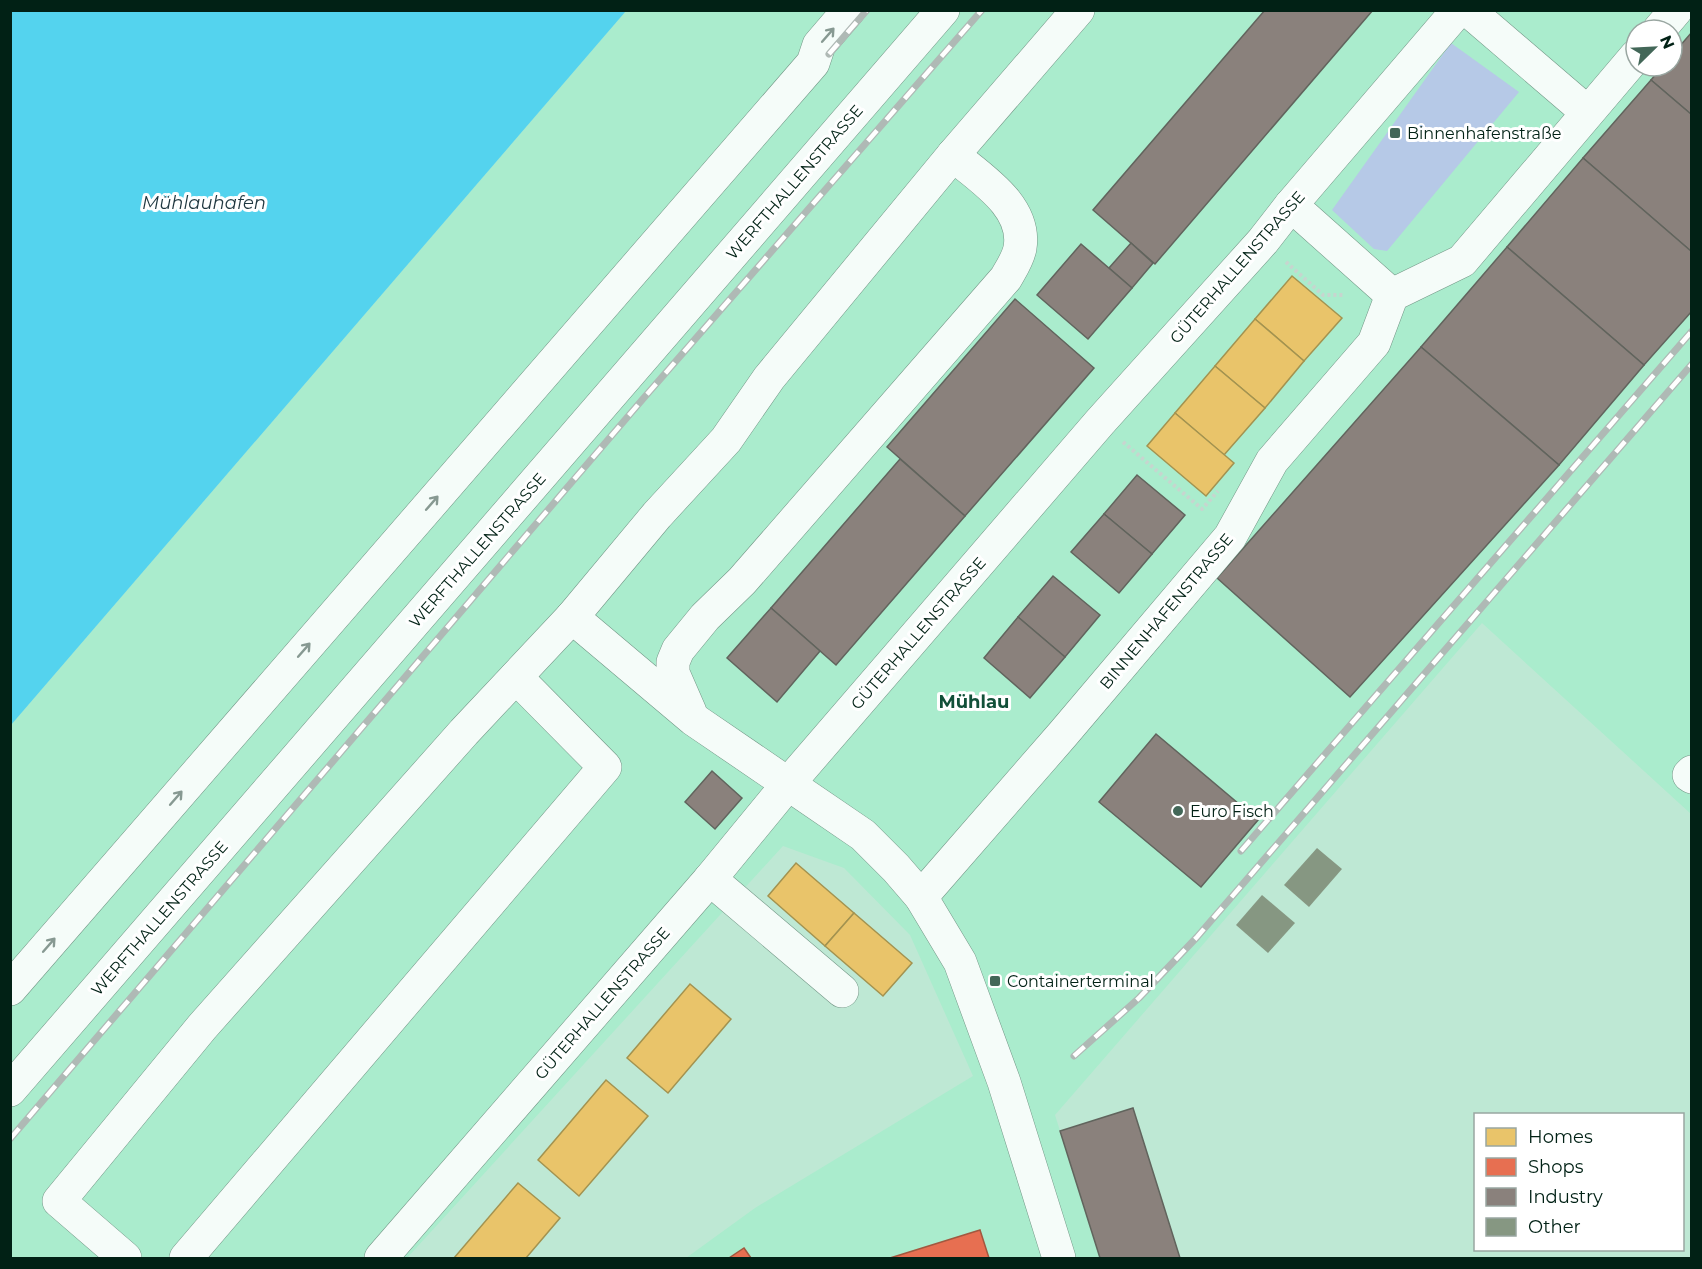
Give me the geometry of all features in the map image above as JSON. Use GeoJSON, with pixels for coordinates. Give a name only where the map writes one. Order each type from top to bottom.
{"type":"FeatureCollection","features":[{"type":"Feature","properties":{"kind":"street"},"geometry":{"type":"LineString","coordinates":[[10,989],[813,63],[819,45],[849,10]]}},
{"type":"Feature","properties":{"kind":"street","name":"WERFTHALLENSTRASSE"},"geometry":{"type":"LineString","coordinates":[[10,1090],[943,10]]}},
{"type":"Feature","properties":{"kind":"street"},"geometry":{"type":"LineString","coordinates":[[125,1258],[59,1201],[202,1027],[464,732],[572,617],[657,515],[726,440],[769,378],[952,155],[1078,10]]}},
{"type":"Feature","properties":{"kind":"street","name":"GÜTERHALLENSTRASSE"},"geometry":{"type":"LineString","coordinates":[[381,1258],[710,879],[788,784],[1100,422],[1263,241],[1291,205],[1458,10]]}},
{"type":"Feature","properties":{"kind":"street"},"geometry":{"type":"LineString","coordinates":[[1468,10],[1587,112]]}},
{"type":"Feature","properties":{"kind":"street"},"geometry":{"type":"LineString","coordinates":[[1291,205],[1392,295],[1462,261],[1624,70]]}},
{"type":"Feature","properties":{"kind":"street"},"geometry":{"type":"LineString","coordinates":[[693,719],[673,673],[673,662],[678,650],[705,617],[742,581],[1006,278],[1015,262],[1020,248],[1019,230],[1010,208],[1000,194],[952,155]]}},
{"type":"Feature","properties":{"kind":"street","name":"BINNENHAFENSTRASSE"},"geometry":{"type":"LineString","coordinates":[[921,897],[1230,537],[1272,460],[1374,343],[1392,295]]}},
{"type":"Feature","properties":{"kind":"street"},"geometry":{"type":"LineString","coordinates":[[572,617],[693,719],[863,835],[921,897],[960,962],[1004,1082],[1059,1258]]}},
{"type":"Feature","properties":{"kind":"street"},"geometry":{"type":"LineString","coordinates":[[186,1258],[605,767],[516,677]]}},
{"type":"Feature","properties":{"kind":"street"},"geometry":{"type":"LineString","coordinates":[[1692,772],[1689,775],[1692,777]]}},
{"type":"Feature","properties":{"kind":"street"},"geometry":{"type":"LineString","coordinates":[[710,879],[842,991]]}},
{"type":"Feature","properties":{"kind":"path"},"geometry":{"type":"LineString","coordinates":[[1263,241],[1323,295],[1346,295]]}},
{"type":"Feature","properties":{"kind":"path"},"geometry":{"type":"LineString","coordinates":[[1100,422],[1202,509],[1225,483]]}},
{"type":"Feature","properties":{"kind":"shaded area"},"geometry":{"type":"Polygon","coordinates":[[[626,11],[1691,11],[1691,814],[1482,623],[1055,1115],[1100,1258],[686,1258],[755,1208],[973,1076],[910,935],[844,868],[783,846],[407,1258],[11,1258],[11,725],[626,11]]]}},
{"type":"Feature","properties":{"kind":"shaded area"},"geometry":{"type":"Polygon","coordinates":[[[1451,43],[1519,92],[1387,251],[1374,249],[1332,210],[1451,43]]]}},
{"type":"Feature","properties":{"kind":"water","name":"Mühlauhafen"},"geometry":{"type":"Polygon","coordinates":[[[10,11],[626,11],[11,725],[10,11]]]}},
{"type":"Feature","properties":{"kind":"building: Homes"},"geometry":{"type":"Polygon","coordinates":[[[1292,276],[1342,318],[1304,361],[1255,319],[1292,276]]]}},
{"type":"Feature","properties":{"kind":"building: Homes"},"geometry":{"type":"Polygon","coordinates":[[[1255,319],[1304,361],[1265,408],[1215,366],[1255,319]]]}},
{"type":"Feature","properties":{"kind":"building: Homes"},"geometry":{"type":"Polygon","coordinates":[[[1215,366],[1265,408],[1224,455],[1175,413],[1215,366]]]}},
{"type":"Feature","properties":{"kind":"building: Homes"},"geometry":{"type":"Polygon","coordinates":[[[1175,413],[1234,463],[1206,496],[1147,446],[1175,413]]]}},
{"type":"Feature","properties":{"kind":"building: Homes"},"geometry":{"type":"Polygon","coordinates":[[[796,863],[854,913],[825,946],[768,896],[796,863]]]}},
{"type":"Feature","properties":{"kind":"building: Homes"},"geometry":{"type":"Polygon","coordinates":[[[854,913],[912,963],[883,996],[825,946],[854,913]]]}},
{"type":"Feature","properties":{"kind":"building: Homes"},"geometry":{"type":"Polygon","coordinates":[[[690,984],[731,1019],[668,1093],[627,1058],[690,984]]]}},
{"type":"Feature","properties":{"kind":"building: Homes"},"geometry":{"type":"Polygon","coordinates":[[[606,1080],[648,1116],[579,1196],[538,1160],[606,1080]]]}},
{"type":"Feature","properties":{"kind":"building: Homes"},"geometry":{"type":"Polygon","coordinates":[[[518,1183],[560,1218],[526,1258],[454,1258],[518,1183]]]}},
{"type":"Feature","properties":{"kind":"building: Shops"},"geometry":{"type":"Polygon","coordinates":[[[980,1230],[989,1258],[890,1258],[980,1230]]]}},
{"type":"Feature","properties":{"kind":"building: Shops"},"geometry":{"type":"Polygon","coordinates":[[[744,1248],[751,1258],[729,1258],[744,1248]]]}},
{"type":"Feature","properties":{"kind":"building: Industry"},"geometry":{"type":"Polygon","coordinates":[[[1265,10],[1373,10],[1155,264],[1093,210],[1265,10]]]}},
{"type":"Feature","properties":{"kind":"building: Industry"},"geometry":{"type":"Polygon","coordinates":[[[1692,32],[1692,115],[1651,80],[1653,78],[1684,78],[1684,41],[1692,32]]]}},
{"type":"Feature","properties":{"kind":"building: Industry"},"geometry":{"type":"Polygon","coordinates":[[[1651,80],[1692,115],[1692,252],[1583,158],[1651,80]]]}},
{"type":"Feature","properties":{"kind":"building: Industry"},"geometry":{"type":"Polygon","coordinates":[[[1583,158],[1692,252],[1692,311],[1644,365],[1507,247],[1583,158]]]}},
{"type":"Feature","properties":{"kind":"building: Industry"},"geometry":{"type":"Polygon","coordinates":[[[1131,243],[1153,263],[1132,288],[1109,268],[1131,243]]]}},
{"type":"Feature","properties":{"kind":"building: Industry"},"geometry":{"type":"Polygon","coordinates":[[[1081,244],[1132,288],[1088,339],[1037,295],[1081,244]]]}},
{"type":"Feature","properties":{"kind":"building: Industry"},"geometry":{"type":"Polygon","coordinates":[[[1507,247],[1644,365],[1559,465],[1421,347],[1507,247]]]}},
{"type":"Feature","properties":{"kind":"building: Industry"},"geometry":{"type":"Polygon","coordinates":[[[1015,299],[1094,368],[965,516],[887,447],[1015,299]]]}},
{"type":"Feature","properties":{"kind":"building: Industry"},"geometry":{"type":"Polygon","coordinates":[[[1421,347],[1559,465],[1350,697],[1217,578],[1421,347]]]}},
{"type":"Feature","properties":{"kind":"building: Industry"},"geometry":{"type":"Polygon","coordinates":[[[900,459],[965,516],[836,665],[771,608],[900,459]]]}},
{"type":"Feature","properties":{"kind":"building: Industry"},"geometry":{"type":"Polygon","coordinates":[[[1137,475],[1185,515],[1152,554],[1104,514],[1137,475]]]}},
{"type":"Feature","properties":{"kind":"building: Industry"},"geometry":{"type":"Polygon","coordinates":[[[1104,514],[1152,554],[1119,593],[1071,552],[1104,514]]]}},
{"type":"Feature","properties":{"kind":"building: Industry"},"geometry":{"type":"Polygon","coordinates":[[[1053,576],[1100,615],[1065,657],[1018,617],[1053,576]]]}},
{"type":"Feature","properties":{"kind":"building: Industry"},"geometry":{"type":"Polygon","coordinates":[[[771,608],[820,651],[777,702],[727,658],[771,608]]]}},
{"type":"Feature","properties":{"kind":"building: Industry"},"geometry":{"type":"Polygon","coordinates":[[[1018,617],[1065,657],[1030,698],[984,658],[1018,617]]]}},
{"type":"Feature","properties":{"kind":"building: Industry","name":"Euro Fisch"},"geometry":{"type":"Polygon","coordinates":[[[1156,734],[1258,820],[1201,887],[1099,802],[1156,734]]]}},
{"type":"Feature","properties":{"kind":"building: Industry"},"geometry":{"type":"Polygon","coordinates":[[[712,771],[742,798],[715,829],[685,802],[712,771]]]}},
{"type":"Feature","properties":{"kind":"building: Industry"},"geometry":{"type":"Polygon","coordinates":[[[1133,1108],[1180,1258],[1100,1258],[1060,1131],[1133,1108]]]}},
{"type":"Feature","properties":{"kind":"building: Other"},"geometry":{"type":"Polygon","coordinates":[[[1317,848],[1342,869],[1309,907],[1284,885],[1317,848]]]}},
{"type":"Feature","properties":{"kind":"building: Other"},"geometry":{"type":"Polygon","coordinates":[[[1262,895],[1295,923],[1268,953],[1236,925],[1262,895]]]}},
{"type":"Feature","properties":{"kind":"railway"},"geometry":{"type":"LineString","coordinates":[[829,54],[867,10]]}},
{"type":"Feature","properties":{"kind":"railway"},"geometry":{"type":"LineString","coordinates":[[10,1139],[642,400],[982,10]]}},
{"type":"Feature","properties":{"kind":"railway"},"geometry":{"type":"LineString","coordinates":[[1241,851],[1692,331]]}},
{"type":"Feature","properties":{"kind":"railway"},"geometry":{"type":"LineString","coordinates":[[1074,1056],[1139,998],[1197,937],[1692,364]]}},
{"type":"Feature","properties":{"kind":"place","name":"Binnenhafenstraße"},"geometry":{"type":"Point","coordinates":[1395,133]}},
{"type":"Feature","properties":{"kind":"place","name":"Euro Fisch"},"geometry":{"type":"Point","coordinates":[1178,811]}},
{"type":"Feature","properties":{"kind":"place","name":"Containerterminal"},"geometry":{"type":"Point","coordinates":[995,981]}},
{"type":"Feature","properties":{"kind":"district","name":"Mühlau"},"geometry":{"type":"Point","coordinates":[974,702]}}]}
